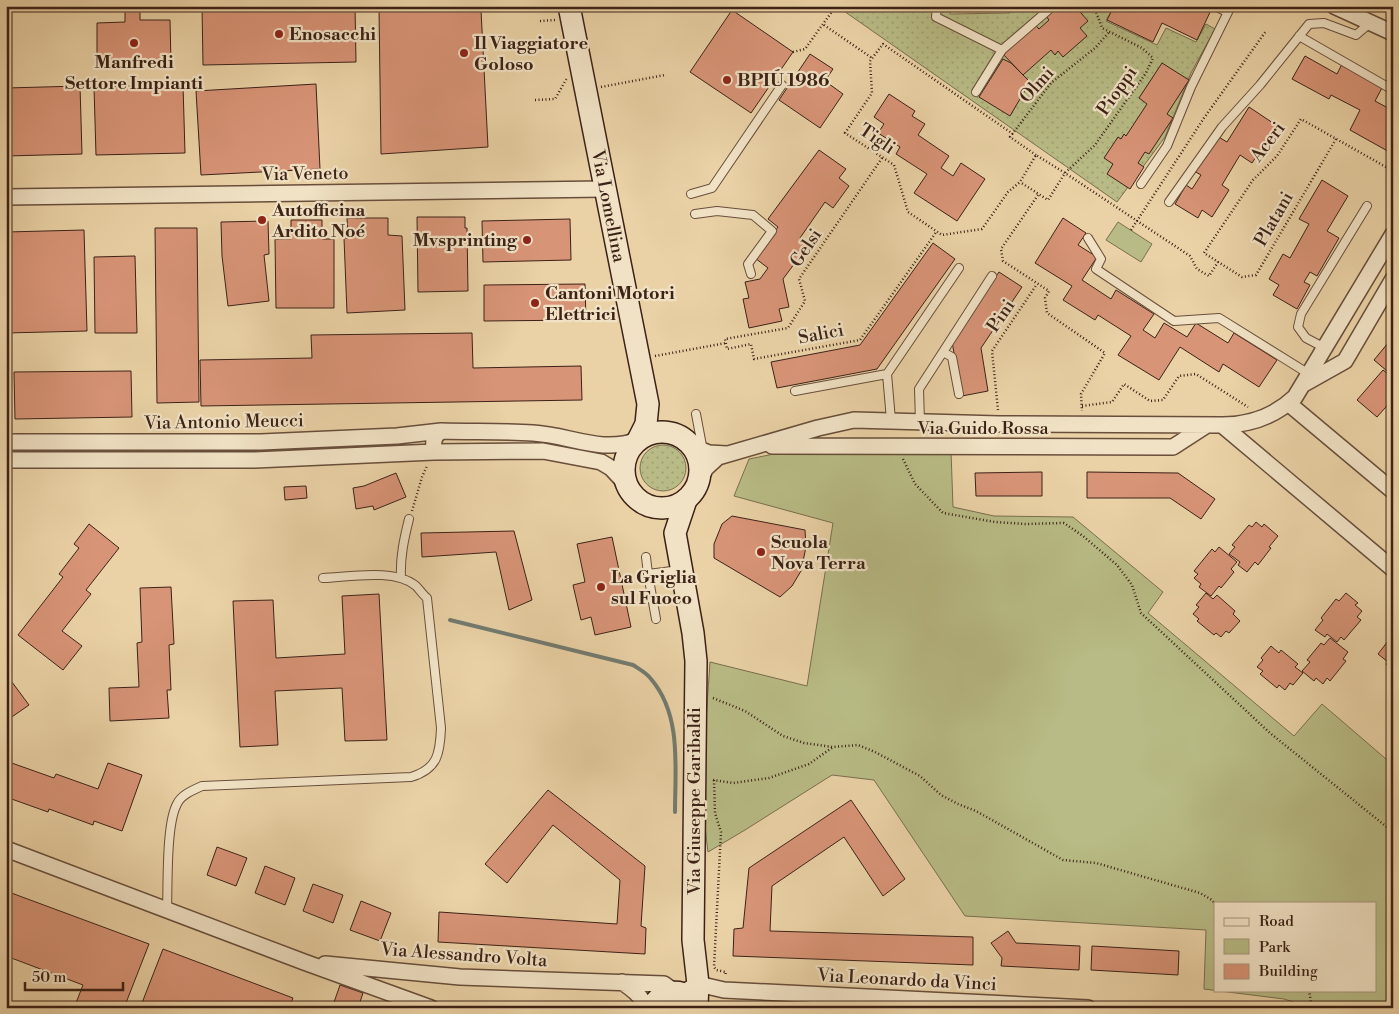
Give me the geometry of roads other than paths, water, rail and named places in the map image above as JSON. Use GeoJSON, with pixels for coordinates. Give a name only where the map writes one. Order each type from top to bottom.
{"type":"FeatureCollection","features":[{"type":"Feature","properties":{"kind":"main road","name":"Via Lomellina"},"geometry":{"type":"LineString","coordinates":[[569,6],[648,404],[646,424],[638,440]]}},
{"type":"Feature","properties":{"kind":"main road","name":"Via Lomellina"},"geometry":{"type":"LineString","coordinates":[[648,404],[654,415],[675,434]]}},
{"type":"Feature","properties":{"kind":"main road"},"geometry":{"type":"LineString","coordinates":[[657,432],[675,434],[698,449],[699,481],[693,493],[686,500],[667,507],[651,506],[639,501],[632,495],[623,475],[624,462],[629,450],[638,440],[648,434],[657,432]]}},
{"type":"Feature","properties":{"kind":"main road"},"geometry":{"type":"LineString","coordinates":[[682,569],[676,533],[686,500]]}},
{"type":"Feature","properties":{"kind":"main road"},"geometry":{"type":"LineString","coordinates":[[651,506],[676,533]]}},
{"type":"Feature","properties":{"kind":"main road","name":"Via Giuseppe Garibaldi"},"geometry":{"type":"LineString","coordinates":[[682,569],[696,661],[695,691],[704,779],[693,940],[696,999]]}},
{"type":"Feature","properties":{"kind":"main road"},"geometry":{"type":"LineString","coordinates":[[652,1008],[659,997],[667,993],[696,999]]}},
{"type":"Feature","properties":{"kind":"street"},"geometry":{"type":"LineString","coordinates":[[1334,6],[1393,33]]}},
{"type":"Feature","properties":{"kind":"street","name":"Via Veneto"},"geometry":{"type":"LineString","coordinates":[[6,197],[605,188]]}},
{"type":"Feature","properties":{"kind":"street","name":"Via Guido Rossa"},"geometry":{"type":"LineString","coordinates":[[699,481],[710,463],[718,457],[818,428],[854,420],[999,424],[1207,425],[1240,425],[1255,421],[1288,403],[1306,379],[1393,234]]}},
{"type":"Feature","properties":{"kind":"street","name":"Via Guido Rossa"},"geometry":{"type":"LineString","coordinates":[[1306,379],[1345,361],[1393,279]]}},
{"type":"Feature","properties":{"kind":"street"},"geometry":{"type":"LineString","coordinates":[[1288,403],[1393,491]]}},
{"type":"Feature","properties":{"kind":"street","name":"Via Guido Rossa"},"geometry":{"type":"LineString","coordinates":[[753,446],[1173,447],[1207,425]]}},
{"type":"Feature","properties":{"kind":"street"},"geometry":{"type":"LineString","coordinates":[[1222,425],[1393,568]]}},
{"type":"Feature","properties":{"kind":"street"},"geometry":{"type":"LineString","coordinates":[[434,452],[433,441],[436,435],[441,432]]}},
{"type":"Feature","properties":{"kind":"street","name":"Via Antonio Meucci"},"geometry":{"type":"LineString","coordinates":[[6,442],[261,442],[397,436],[441,432],[532,433],[611,446],[625,445],[638,440]]}},
{"type":"Feature","properties":{"kind":"street","name":"Via Guido Rossa"},"geometry":{"type":"LineString","coordinates":[[698,449],[716,454],[728,454]]}},
{"type":"Feature","properties":{"kind":"street","name":"Via Antonio Meucci"},"geometry":{"type":"LineString","coordinates":[[6,460],[254,460],[434,452],[543,451],[601,462],[612,468],[625,483]]}},
{"type":"Feature","properties":{"kind":"street","name":"Via Alessandro Volta"},"geometry":{"type":"LineString","coordinates":[[6,849],[430,1008]]}},
{"type":"Feature","properties":{"kind":"street","name":"Via Alessandro Volta"},"geometry":{"type":"LineString","coordinates":[[304,962],[460,976],[664,984],[696,999]]}},
{"type":"Feature","properties":{"kind":"street"},"geometry":{"type":"LineString","coordinates":[[622,982],[635,991],[644,1001],[646,1008]]}},
{"type":"Feature","properties":{"kind":"street"},"geometry":{"type":"LineString","coordinates":[[696,999],[724,990]]}},
{"type":"Feature","properties":{"kind":"street","name":"Via Leonardo da Vinci"},"geometry":{"type":"LineString","coordinates":[[696,999],[724,990],[1088,1008]]}},
{"type":"Feature","properties":{"kind":"lane"},"geometry":{"type":"LineString","coordinates":[[936,6],[936,17],[1002,50]]}},
{"type":"Feature","properties":{"kind":"lane"},"geometry":{"type":"LineString","coordinates":[[976,92],[1002,50],[1053,6]]}},
{"type":"Feature","properties":{"kind":"lane"},"geometry":{"type":"LineString","coordinates":[[1141,184],[1167,146],[1191,87],[1229,9],[1215,6]]}},
{"type":"Feature","properties":{"kind":"lane"},"geometry":{"type":"LineString","coordinates":[[1169,202],[1222,127],[1260,85],[1309,24],[1324,24],[1356,35],[1370,23]]}},
{"type":"Feature","properties":{"kind":"lane"},"geometry":{"type":"LineString","coordinates":[[1299,36],[1393,90]]}},
{"type":"Feature","properties":{"kind":"lane"},"geometry":{"type":"LineString","coordinates":[[691,194],[712,188],[782,85]]}},
{"type":"Feature","properties":{"kind":"lane"},"geometry":{"type":"LineString","coordinates":[[1325,348],[1306,338],[1298,327],[1301,314],[1367,206]]}},
{"type":"Feature","properties":{"kind":"lane"},"geometry":{"type":"LineString","coordinates":[[695,214],[717,210],[753,215],[772,231],[748,264],[751,274]]}},
{"type":"Feature","properties":{"kind":"lane"},"geometry":{"type":"LineString","coordinates":[[1088,238],[1101,259],[1096,269],[1174,321],[1219,318],[1306,379]]}},
{"type":"Feature","properties":{"kind":"lane"},"geometry":{"type":"LineString","coordinates":[[892,420],[887,374],[959,268]]}},
{"type":"Feature","properties":{"kind":"lane"},"geometry":{"type":"LineString","coordinates":[[920,422],[919,388],[992,276]]}},
{"type":"Feature","properties":{"kind":"lane"},"geometry":{"type":"LineString","coordinates":[[943,352],[952,357],[959,394]]}},
{"type":"Feature","properties":{"kind":"lane"},"geometry":{"type":"LineString","coordinates":[[795,391],[887,374]]}},
{"type":"Feature","properties":{"kind":"lane"},"geometry":{"type":"LineString","coordinates":[[696,414],[698,449]]}},
{"type":"Feature","properties":{"kind":"lane"},"geometry":{"type":"LineString","coordinates":[[401,578],[400,564],[409,519]]}},
{"type":"Feature","properties":{"kind":"lane"},"geometry":{"type":"LineString","coordinates":[[646,557],[656,618]]}},
{"type":"Feature","properties":{"kind":"lane"},"geometry":{"type":"LineString","coordinates":[[648,574],[682,569]]}},
{"type":"Feature","properties":{"kind":"lane"},"geometry":{"type":"LineString","coordinates":[[167,910],[172,817],[177,802],[192,791],[202,786],[411,777],[423,773],[432,764],[440,749],[441,728],[427,598],[416,586],[401,578],[378,575],[323,578]]}},
{"type":"Feature","properties":{"kind":"waterway"},"geometry":{"type":"LineString","coordinates":[[450,620],[633,665],[647,675],[661,693],[672,725],[676,760],[675,812]]}},
{"type":"Feature","properties":{"kind":"place","name":"Enosacchi"},"geometry":{"type":"Point","coordinates":[279,34]}},
{"type":"Feature","properties":{"kind":"place","name":"Manfredi Settore Impianti"},"geometry":{"type":"Point","coordinates":[134,43]}},
{"type":"Feature","properties":{"kind":"place","name":"Il Viaggiatore Goloso"},"geometry":{"type":"Point","coordinates":[464,53]}},
{"type":"Feature","properties":{"kind":"place","name":"BPIÚ 1986"},"geometry":{"type":"Point","coordinates":[727,80]}},
{"type":"Feature","properties":{"kind":"place","name":"Autofficina Ardito Noé"},"geometry":{"type":"Point","coordinates":[262,220]}},
{"type":"Feature","properties":{"kind":"place","name":"Mvsprinting"},"geometry":{"type":"Point","coordinates":[527,240]}},
{"type":"Feature","properties":{"kind":"place","name":"Cantoni Motori Elettrici"},"geometry":{"type":"Point","coordinates":[535,303]}},
{"type":"Feature","properties":{"kind":"place","name":"Scuola Nova Terra"},"geometry":{"type":"Point","coordinates":[761,552]}},
{"type":"Feature","properties":{"kind":"place","name":"La Griglia sul Fuoco"},"geometry":{"type":"Point","coordinates":[601,587]}}]}
